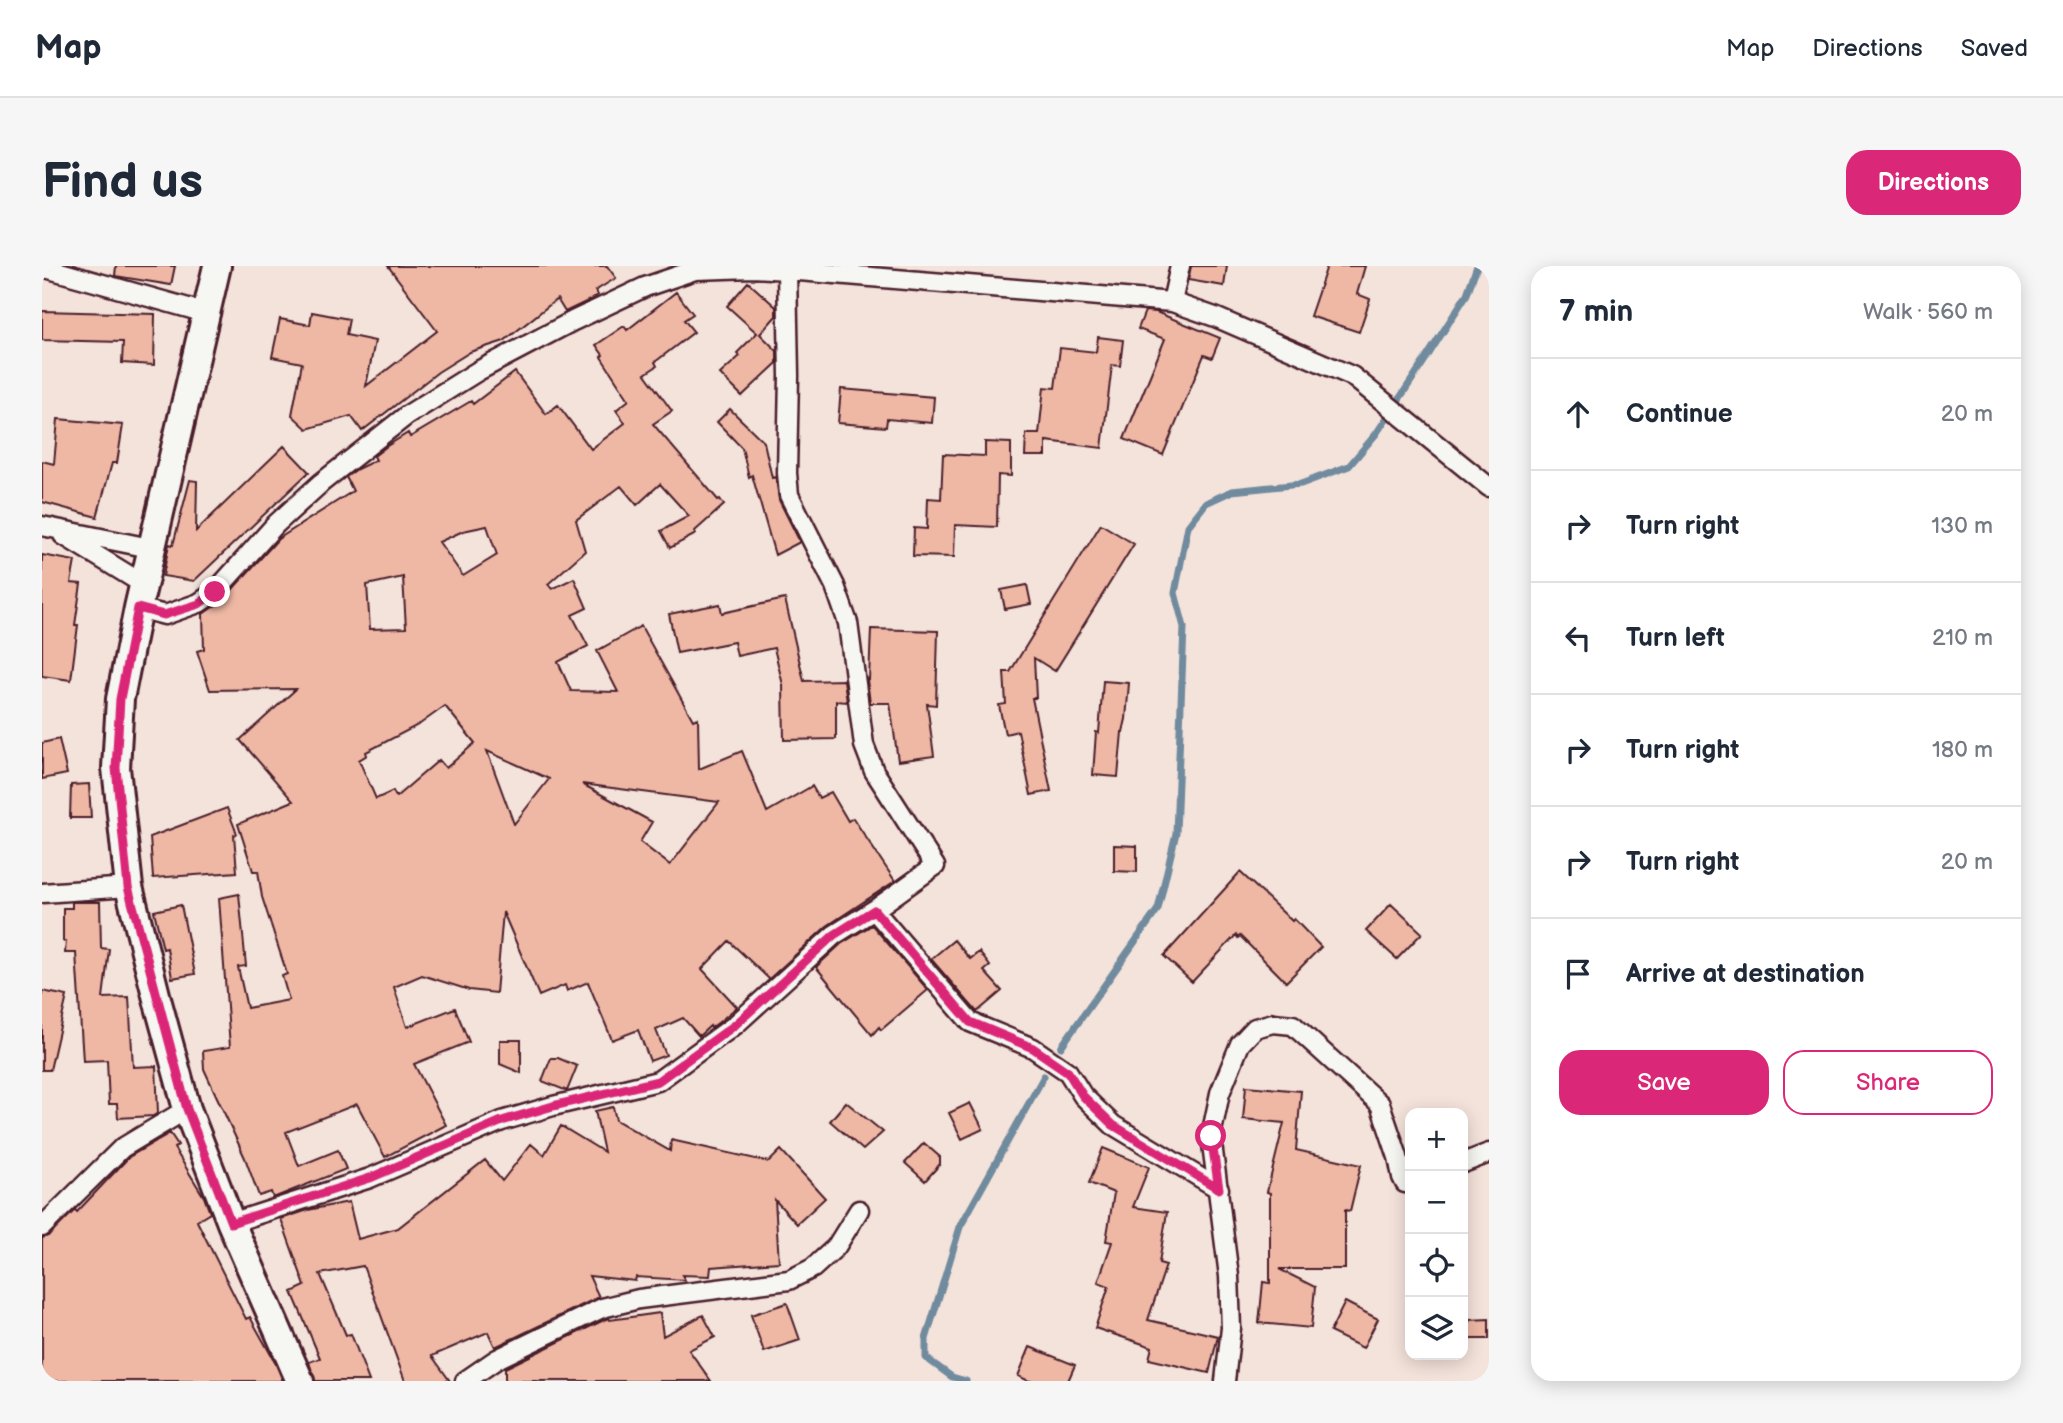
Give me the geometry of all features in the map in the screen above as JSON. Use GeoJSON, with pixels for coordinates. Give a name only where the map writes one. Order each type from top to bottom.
{"type":"FeatureCollection","features":[{"type":"Feature","properties":{"kind":"street"},"geometry":{"type":"LineString","coordinates":[[217,266],[150,548],[120,699],[116,768],[128,887],[187,1109],[231,1223],[300,1381]]}},
{"type":"Feature","properties":{"kind":"street"},"geometry":{"type":"LineString","coordinates":[[1172,302],[1180,266]]}},
{"type":"Feature","properties":{"kind":"street"},"geometry":{"type":"LineString","coordinates":[[42,267],[206,313]]}},
{"type":"Feature","properties":{"kind":"street"},"geometry":{"type":"LineString","coordinates":[[46,527],[164,615],[199,604],[215,592],[276,524],[321,483],[406,416],[478,371],[645,287],[695,270],[753,268],[1172,302],[1215,317],[1352,376],[1489,487]]}},
{"type":"Feature","properties":{"kind":"street"},"geometry":{"type":"LineString","coordinates":[[231,1223],[370,1178],[502,1121],[658,1081],[735,1025],[834,935],[874,910],[934,866],[874,771],[864,745],[848,623],[835,586],[789,495],[787,270]]}},
{"type":"Feature","properties":{"kind":"street"},"geometry":{"type":"LineString","coordinates":[[46,527],[150,548]]}},
{"type":"Feature","properties":{"kind":"street"},"geometry":{"type":"LineString","coordinates":[[42,893],[128,887]]}},
{"type":"Feature","properties":{"kind":"street"},"geometry":{"type":"LineString","coordinates":[[874,910],[970,1022],[1033,1048],[1068,1072],[1083,1096],[1113,1125],[1219,1189]]}},
{"type":"Feature","properties":{"kind":"street"},"geometry":{"type":"LineString","coordinates":[[1225,1381],[1230,1315],[1229,1276],[1211,1136],[1220,1093],[1240,1044],[1255,1028],[1273,1023],[1293,1025],[1380,1104],[1405,1183]]}},
{"type":"Feature","properties":{"kind":"street"},"geometry":{"type":"LineString","coordinates":[[42,1227],[122,1148],[187,1109]]}},
{"type":"Feature","properties":{"kind":"street"},"geometry":{"type":"LineString","coordinates":[[1468,1161],[1489,1153]]}},
{"type":"Feature","properties":{"kind":"street"},"geometry":{"type":"LineString","coordinates":[[465,1381],[497,1359],[602,1308],[639,1299],[789,1280],[813,1268],[836,1247],[859,1210]]}},
{"type":"Feature","properties":{"kind":"building"},"geometry":{"type":"Polygon","coordinates":[[[116,266],[175,266],[171,285],[115,276],[116,266]]]}},
{"type":"Feature","properties":{"kind":"building"},"geometry":{"type":"Polygon","coordinates":[[[388,266],[607,266],[616,278],[595,291],[598,295],[592,299],[565,312],[557,299],[504,341],[470,352],[438,372],[362,431],[351,416],[307,429],[292,415],[302,363],[272,357],[280,319],[310,325],[312,312],[349,319],[346,335],[375,341],[366,386],[437,331],[388,266]]]}},
{"type":"Feature","properties":{"kind":"building"},"geometry":{"type":"Polygon","coordinates":[[[1191,266],[1227,266],[1224,286],[1188,280],[1191,266]]]}},
{"type":"Feature","properties":{"kind":"building"},"geometry":{"type":"Polygon","coordinates":[[[1327,266],[1365,266],[1357,294],[1370,299],[1359,332],[1310,316],[1327,266]]]}},
{"type":"Feature","properties":{"kind":"building"},"geometry":{"type":"Polygon","coordinates":[[[748,282],[776,307],[776,316],[760,334],[777,351],[777,363],[742,396],[720,374],[740,356],[737,353],[757,333],[727,306],[748,282]]]}},
{"type":"Feature","properties":{"kind":"building"},"geometry":{"type":"Polygon","coordinates":[[[676,292],[693,314],[684,320],[694,332],[655,362],[657,366],[645,374],[672,411],[653,424],[724,505],[695,531],[696,534],[670,548],[661,531],[689,516],[660,484],[637,505],[621,486],[576,520],[585,551],[548,584],[552,589],[574,578],[587,608],[572,615],[588,646],[558,662],[571,691],[618,692],[597,651],[641,626],[693,720],[698,718],[699,769],[742,751],[767,812],[812,786],[819,798],[831,792],[848,821],[853,818],[895,881],[827,926],[769,979],[729,941],[702,969],[737,1007],[699,1036],[683,1018],[656,1030],[666,1055],[650,1061],[638,1030],[612,1040],[588,982],[567,991],[565,985],[539,996],[503,912],[496,993],[469,990],[422,975],[394,987],[407,1027],[455,1008],[469,1042],[414,1064],[446,1125],[385,1157],[357,1104],[286,1132],[299,1166],[338,1150],[346,1169],[273,1198],[271,1192],[259,1196],[245,1158],[204,1069],[203,1051],[230,1047],[219,898],[239,894],[246,966],[238,967],[247,1008],[289,1000],[282,976],[287,974],[262,897],[258,871],[253,871],[238,824],[293,801],[240,740],[296,689],[210,690],[197,651],[204,649],[203,614],[223,600],[278,539],[353,491],[346,477],[376,460],[374,456],[408,433],[410,437],[471,401],[473,404],[515,372],[546,414],[558,405],[591,449],[625,423],[616,410],[629,400],[596,345],[624,326],[627,330],[676,292]],[[487,526],[463,531],[439,542],[463,576],[497,555],[487,526]],[[403,577],[367,585],[370,629],[406,628],[403,577]],[[445,706],[420,724],[366,752],[367,755],[359,760],[376,799],[393,791],[396,797],[439,760],[446,768],[475,743],[445,706]],[[487,751],[514,824],[549,779],[487,751]],[[582,784],[652,822],[640,842],[670,865],[719,802],[582,784]]]}},
{"type":"Feature","properties":{"kind":"building"},"geometry":{"type":"Polygon","coordinates":[[[42,311],[155,314],[154,365],[122,363],[123,342],[42,340],[42,311]]]}},
{"type":"Feature","properties":{"kind":"building"},"geometry":{"type":"Polygon","coordinates":[[[1145,311],[1156,312],[1220,338],[1212,358],[1204,355],[1163,455],[1124,439],[1165,339],[1138,329],[1145,311]]]}},
{"type":"Feature","properties":{"kind":"building"},"geometry":{"type":"Polygon","coordinates":[[[1098,337],[1123,340],[1120,366],[1112,365],[1102,448],[1046,441],[1046,456],[1025,456],[1026,434],[1039,434],[1044,387],[1055,388],[1060,348],[1096,352],[1098,337]]]}},
{"type":"Feature","properties":{"kind":"building"},"geometry":{"type":"Polygon","coordinates":[[[841,389],[934,397],[932,423],[887,419],[886,427],[838,423],[841,389]]]}},
{"type":"Feature","properties":{"kind":"building"},"geometry":{"type":"Polygon","coordinates":[[[730,409],[764,442],[772,478],[776,477],[779,500],[800,542],[775,555],[742,448],[717,422],[730,409]]]}},
{"type":"Feature","properties":{"kind":"building"},"geometry":{"type":"Polygon","coordinates":[[[58,419],[123,425],[117,463],[112,463],[97,517],[42,502],[42,461],[54,464],[58,419]]]}},
{"type":"Feature","properties":{"kind":"building"},"geometry":{"type":"Polygon","coordinates":[[[985,442],[1011,443],[1011,476],[998,475],[997,527],[955,525],[954,557],[913,556],[914,528],[927,529],[928,498],[941,499],[943,454],[985,456],[985,442]]]}},
{"type":"Feature","properties":{"kind":"building"},"geometry":{"type":"Polygon","coordinates":[[[284,446],[309,472],[194,581],[163,576],[169,544],[173,545],[190,480],[197,481],[196,531],[284,446]]]}},
{"type":"Feature","properties":{"kind":"building"},"geometry":{"type":"Polygon","coordinates":[[[1101,524],[1134,544],[1055,671],[1034,658],[1036,698],[1032,698],[1051,791],[1031,795],[1018,731],[1005,734],[999,705],[1006,704],[1004,672],[1010,672],[1101,524]]]}},
{"type":"Feature","properties":{"kind":"building"},"geometry":{"type":"Polygon","coordinates":[[[42,555],[75,561],[71,583],[81,584],[71,680],[42,676],[42,555]]]}},
{"type":"Feature","properties":{"kind":"building"},"geometry":{"type":"Polygon","coordinates":[[[1027,585],[1031,604],[1005,609],[1001,590],[1027,585]]]}},
{"type":"Feature","properties":{"kind":"building"},"geometry":{"type":"Polygon","coordinates":[[[785,599],[804,681],[844,680],[847,702],[836,701],[836,739],[784,740],[783,685],[774,648],[737,656],[734,642],[677,653],[669,614],[720,604],[722,613],[785,599]]]}},
{"type":"Feature","properties":{"kind":"building"},"geometry":{"type":"Polygon","coordinates":[[[871,629],[938,631],[936,705],[927,704],[934,756],[898,761],[890,703],[870,703],[867,680],[871,629]]]}},
{"type":"Feature","properties":{"kind":"building"},"geometry":{"type":"Polygon","coordinates":[[[1103,681],[1129,683],[1118,777],[1093,775],[1103,681]]]}},
{"type":"Feature","properties":{"kind":"building"},"geometry":{"type":"Polygon","coordinates":[[[59,739],[67,774],[42,779],[42,743],[59,739]]]}},
{"type":"Feature","properties":{"kind":"building"},"geometry":{"type":"Polygon","coordinates":[[[89,784],[91,818],[70,818],[71,785],[89,784]]]}},
{"type":"Feature","properties":{"kind":"building"},"geometry":{"type":"Polygon","coordinates":[[[227,808],[237,834],[234,835],[237,872],[153,878],[150,837],[227,808]]]}},
{"type":"Feature","properties":{"kind":"building"},"geometry":{"type":"Polygon","coordinates":[[[1114,845],[1137,846],[1137,872],[1114,871],[1114,845]]]}},
{"type":"Feature","properties":{"kind":"building"},"geometry":{"type":"Polygon","coordinates":[[[1240,872],[1292,921],[1294,919],[1321,947],[1286,982],[1236,935],[1192,982],[1164,956],[1240,872]]]}},
{"type":"Feature","properties":{"kind":"building"},"geometry":{"type":"Polygon","coordinates":[[[72,902],[100,902],[101,948],[109,949],[103,998],[129,997],[133,1067],[156,1066],[158,1113],[153,1116],[118,1118],[117,1104],[109,1104],[107,1060],[83,1061],[76,953],[65,953],[66,941],[63,941],[63,908],[72,908],[72,902]]]}},
{"type":"Feature","properties":{"kind":"building"},"geometry":{"type":"Polygon","coordinates":[[[1391,904],[1422,933],[1397,959],[1366,931],[1391,904]]]}},
{"type":"Feature","properties":{"kind":"building"},"geometry":{"type":"Polygon","coordinates":[[[181,905],[195,974],[172,978],[167,948],[163,949],[154,911],[181,905]]]}},
{"type":"Feature","properties":{"kind":"building"},"geometry":{"type":"Polygon","coordinates":[[[872,925],[928,990],[872,1035],[816,967],[841,944],[872,925]]]}},
{"type":"Feature","properties":{"kind":"building"},"geometry":{"type":"Polygon","coordinates":[[[954,940],[970,959],[979,952],[990,966],[984,971],[1002,991],[977,1012],[931,959],[954,940]]]}},
{"type":"Feature","properties":{"kind":"building"},"geometry":{"type":"Polygon","coordinates":[[[42,991],[67,996],[50,1070],[42,1070],[42,991]]]}},
{"type":"Feature","properties":{"kind":"building"},"geometry":{"type":"Polygon","coordinates":[[[500,1040],[521,1040],[521,1073],[500,1064],[500,1040]]]}},
{"type":"Feature","properties":{"kind":"building"},"geometry":{"type":"Polygon","coordinates":[[[551,1058],[577,1066],[567,1091],[542,1081],[551,1058]]]}},
{"type":"Feature","properties":{"kind":"building"},"geometry":{"type":"Polygon","coordinates":[[[1246,1086],[1301,1091],[1296,1150],[1361,1165],[1350,1211],[1345,1210],[1345,1269],[1279,1269],[1315,1287],[1311,1328],[1259,1323],[1263,1282],[1270,1283],[1270,1193],[1267,1192],[1284,1123],[1243,1119],[1246,1086]]]}},
{"type":"Feature","properties":{"kind":"building"},"geometry":{"type":"Polygon","coordinates":[[[846,1102],[883,1132],[863,1150],[830,1121],[846,1102]]]}},
{"type":"Feature","properties":{"kind":"building"},"geometry":{"type":"Polygon","coordinates":[[[970,1103],[983,1129],[962,1139],[949,1113],[970,1103]]]}},
{"type":"Feature","properties":{"kind":"building"},"geometry":{"type":"Polygon","coordinates":[[[613,1107],[616,1120],[670,1151],[671,1140],[769,1162],[781,1150],[825,1198],[797,1224],[775,1200],[779,1262],[711,1267],[710,1276],[682,1275],[685,1280],[636,1277],[635,1281],[589,1276],[599,1297],[495,1347],[488,1332],[432,1356],[450,1381],[405,1381],[363,1266],[320,1274],[346,1335],[351,1334],[369,1381],[315,1381],[309,1362],[320,1358],[292,1292],[305,1286],[281,1219],[308,1210],[349,1202],[358,1239],[398,1228],[485,1160],[502,1181],[531,1144],[544,1155],[561,1126],[604,1152],[595,1111],[613,1107]]]}},
{"type":"Feature","properties":{"kind":"building"},"geometry":{"type":"Polygon","coordinates":[[[170,1133],[178,1145],[174,1148],[204,1197],[210,1213],[197,1221],[246,1319],[250,1317],[283,1381],[42,1381],[42,1238],[50,1235],[75,1210],[77,1212],[129,1157],[170,1133]]]}},
{"type":"Feature","properties":{"kind":"building"},"geometry":{"type":"Polygon","coordinates":[[[924,1143],[940,1157],[940,1164],[925,1181],[905,1163],[924,1143]]]}},
{"type":"Feature","properties":{"kind":"building"},"geometry":{"type":"Polygon","coordinates":[[[1103,1148],[1149,1167],[1133,1207],[1167,1212],[1159,1263],[1166,1265],[1148,1320],[1218,1336],[1209,1373],[1149,1359],[1152,1347],[1095,1328],[1109,1286],[1098,1282],[1112,1242],[1106,1241],[1114,1193],[1089,1183],[1103,1148]]]}},
{"type":"Feature","properties":{"kind":"building"},"geometry":{"type":"Polygon","coordinates":[[[1345,1302],[1378,1319],[1363,1348],[1330,1332],[1345,1302]]]}},
{"type":"Feature","properties":{"kind":"building"},"geometry":{"type":"Polygon","coordinates":[[[787,1303],[800,1340],[764,1352],[751,1315],[787,1303]]]}},
{"type":"Feature","properties":{"kind":"building"},"geometry":{"type":"Polygon","coordinates":[[[660,1313],[663,1336],[703,1315],[715,1337],[689,1350],[711,1381],[505,1381],[505,1368],[606,1319],[660,1313]]]}},
{"type":"Feature","properties":{"kind":"building"},"geometry":{"type":"Polygon","coordinates":[[[1489,1319],[1489,1339],[1469,1339],[1469,1320],[1489,1319]]]}},
{"type":"Feature","properties":{"kind":"building"},"geometry":{"type":"Polygon","coordinates":[[[1030,1347],[1075,1365],[1068,1381],[1029,1381],[1018,1376],[1030,1347]]]}},
{"type":"Feature","properties":{"kind":"waterway"},"geometry":{"type":"LineString","coordinates":[[1061,1047],[1158,909],[1176,833],[1184,627],[1175,593],[1188,526],[1206,503],[1232,491],[1301,484],[1349,466],[1376,434],[1425,360],[1467,294],[1477,266]]}},
{"type":"Feature","properties":{"kind":"waterway"},"geometry":{"type":"LineString","coordinates":[[966,1381],[952,1377],[926,1358],[926,1339],[960,1227],[1044,1076]]}},
{"type":"Feature","properties":{"kind":"route"},"geometry":{"type":"LineString","coordinates":[[215,592],[199,604],[164,615],[138,608],[120,699],[116,768],[128,887],[187,1109],[231,1223],[370,1178],[502,1121],[658,1081],[735,1025],[834,935],[874,910],[970,1022],[1033,1048],[1068,1072],[1083,1096],[1113,1125],[1219,1189],[1211,1136]]}}]}
